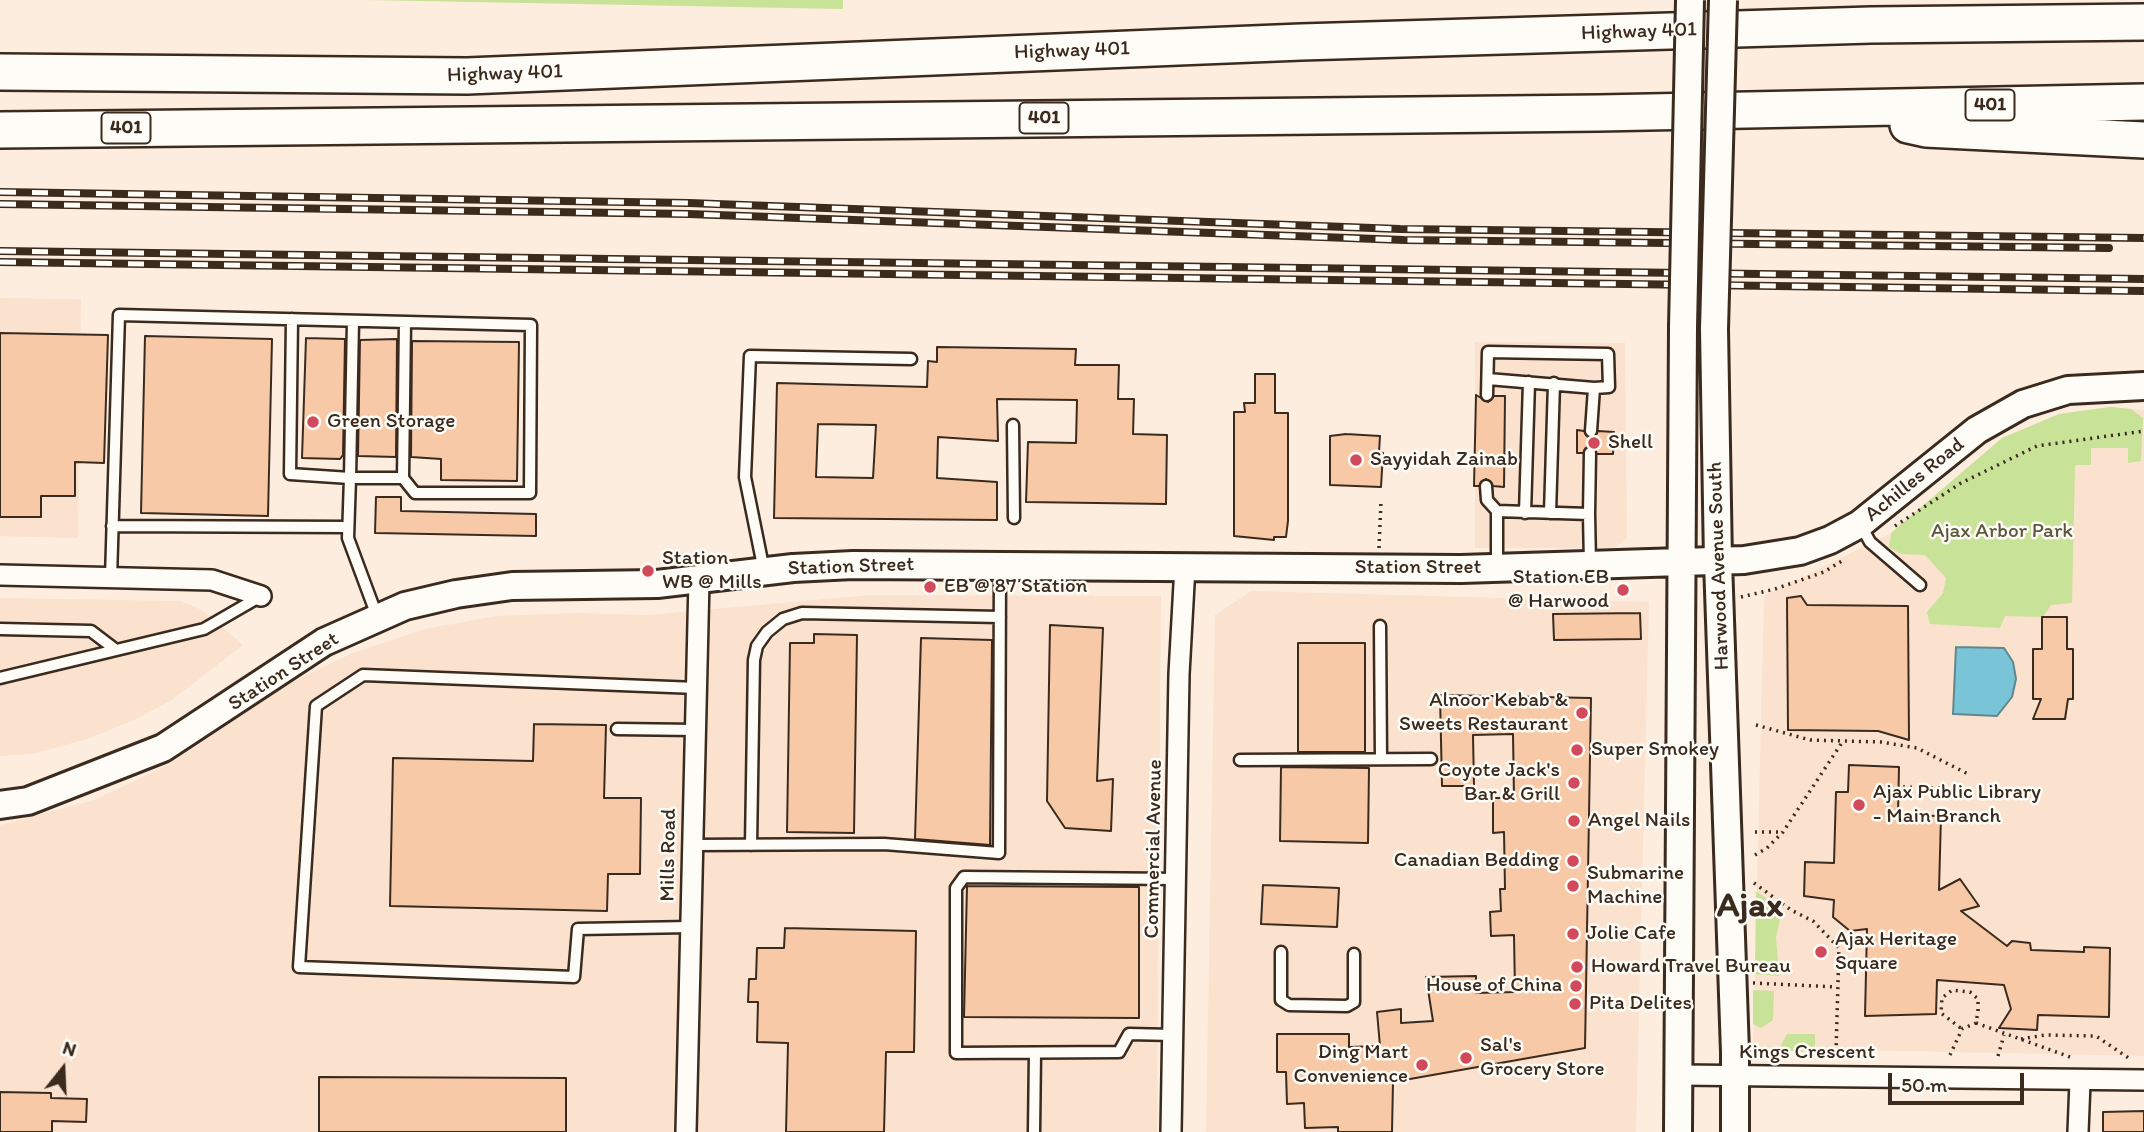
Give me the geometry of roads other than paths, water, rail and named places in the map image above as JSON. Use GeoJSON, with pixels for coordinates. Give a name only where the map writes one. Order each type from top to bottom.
{"type":"FeatureCollection","features":[{"type":"Feature","properties":{"kind":"highway","name":"Highway 401"},"geometry":{"type":"LineString","coordinates":[[0,72],[467,76],[1301,42],[1885,25],[2144,22]]}},
{"type":"Feature","properties":{"kind":"highway","name":"401"},"geometry":{"type":"LineString","coordinates":[[0,131],[2144,102]]}},
{"type":"Feature","properties":{"kind":"highway"},"geometry":{"type":"LineString","coordinates":[[1836,108],[1926,129],[2144,140]]}},
{"type":"Feature","properties":{"kind":"street","name":"Harwood Avenue South"},"geometry":{"type":"LineString","coordinates":[[1678,1132],[1681,564],[1690,0]]}},
{"type":"Feature","properties":{"kind":"street","name":"Harwood Avenue South"},"geometry":{"type":"LineString","coordinates":[[1723,0],[1714,329],[1735,1132]]}},
{"type":"Feature","properties":{"kind":"street","name":"Achilles Road"},"geometry":{"type":"LineString","coordinates":[[1681,564],[1800,551],[1830,540],[1865,533],[1977,430],[2023,404],[2068,390],[2144,386]]}},
{"type":"Feature","properties":{"kind":"street","name":"Station Street"},"geometry":{"type":"LineString","coordinates":[[0,805],[28,801],[163,748],[324,642],[405,607],[456,594],[512,586],[657,584],[853,565],[1496,568],[1681,564]]}},
{"type":"Feature","properties":{"kind":"street","name":"Commercial Avenue"},"geometry":{"type":"LineString","coordinates":[[1171,1132],[1179,674],[1185,566]]}},
{"type":"Feature","properties":{"kind":"street"},"geometry":{"type":"LineString","coordinates":[[0,575],[212,580],[261,597]]}},
{"type":"Feature","properties":{"kind":"street","name":"Mills Road"},"geometry":{"type":"LineString","coordinates":[[687,1132],[699,580]]}},
{"type":"Feature","properties":{"kind":"street","name":"Station Street"},"geometry":{"type":"LineString","coordinates":[[0,789],[71,783]]}},
{"type":"Feature","properties":{"kind":"street","name":"Kings Crescent"},"geometry":{"type":"LineString","coordinates":[[1680,1075],[2023,1077],[2080,1082],[2144,1080]]}},
{"type":"Feature","properties":{"kind":"street"},"geometry":{"type":"LineString","coordinates":[[2078,1132],[2080,1082]]}},
{"type":"Feature","properties":{"kind":"lane"},"geometry":{"type":"LineString","coordinates":[[111,578],[119,315],[531,325],[530,493],[415,493],[403,478],[405,322]]}},
{"type":"Feature","properties":{"kind":"lane"},"geometry":{"type":"LineString","coordinates":[[292,319],[290,474],[403,478]]}},
{"type":"Feature","properties":{"kind":"lane"},"geometry":{"type":"LineString","coordinates":[[353,321],[348,538],[378,618]]}},
{"type":"Feature","properties":{"kind":"lane"},"geometry":{"type":"LineString","coordinates":[[1487,396],[1488,352],[1608,354],[1609,387],[1488,379]]}},
{"type":"Feature","properties":{"kind":"lane"},"geometry":{"type":"LineString","coordinates":[[764,572],[745,477],[750,356],[911,359]]}},
{"type":"Feature","properties":{"kind":"lane"},"geometry":{"type":"LineString","coordinates":[[1525,513],[1529,382]]}},
{"type":"Feature","properties":{"kind":"lane"},"geometry":{"type":"LineString","coordinates":[[1550,513],[1554,383]]}},
{"type":"Feature","properties":{"kind":"lane"},"geometry":{"type":"LineString","coordinates":[[1591,431],[1594,387]]}},
{"type":"Feature","properties":{"kind":"lane"},"geometry":{"type":"LineString","coordinates":[[1013,425],[1014,518]]}},
{"type":"Feature","properties":{"kind":"lane"},"geometry":{"type":"LineString","coordinates":[[1590,453],[1590,565]]}},
{"type":"Feature","properties":{"kind":"lane"},"geometry":{"type":"LineString","coordinates":[[1486,486],[1487,500],[1497,512],[1496,568]]}},
{"type":"Feature","properties":{"kind":"lane"},"geometry":{"type":"LineString","coordinates":[[1497,512],[1589,514]]}},
{"type":"Feature","properties":{"kind":"lane"},"geometry":{"type":"LineString","coordinates":[[112,526],[348,527]]}},
{"type":"Feature","properties":{"kind":"lane"},"geometry":{"type":"LineString","coordinates":[[1865,533],[1920,585]]}},
{"type":"Feature","properties":{"kind":"lane"},"geometry":{"type":"LineString","coordinates":[[692,845],[884,844],[999,853],[1000,564]]}},
{"type":"Feature","properties":{"kind":"lane"},"geometry":{"type":"LineString","coordinates":[[0,678],[204,629],[261,597]]}},
{"type":"Feature","properties":{"kind":"lane"},"geometry":{"type":"LineString","coordinates":[[751,845],[754,660],[757,646],[767,632],[783,619],[802,613],[1000,617]]}},
{"type":"Feature","properties":{"kind":"lane"},"geometry":{"type":"LineString","coordinates":[[1380,626],[1381,760]]}},
{"type":"Feature","properties":{"kind":"lane"},"geometry":{"type":"LineString","coordinates":[[0,629],[90,631],[116,650]]}},
{"type":"Feature","properties":{"kind":"lane"},"geometry":{"type":"LineString","coordinates":[[690,927],[578,929],[575,977],[299,967],[316,706],[363,675],[698,688]]}},
{"type":"Feature","properties":{"kind":"lane"},"geometry":{"type":"LineString","coordinates":[[617,729],[696,730]]}},
{"type":"Feature","properties":{"kind":"lane"},"geometry":{"type":"LineString","coordinates":[[1240,760],[1431,759]]}},
{"type":"Feature","properties":{"kind":"lane"},"geometry":{"type":"LineString","coordinates":[[1173,1035],[1129,1034],[1119,1052],[956,1053],[956,888],[964,877],[1176,879]]}},
{"type":"Feature","properties":{"kind":"lane"},"geometry":{"type":"LineString","coordinates":[[1281,952],[1281,1000],[1289,1005],[1347,1006],[1354,1002],[1354,954]]}},
{"type":"Feature","properties":{"kind":"lane"},"geometry":{"type":"LineString","coordinates":[[1034,1132],[1035,1053]]}},
{"type":"Feature","properties":{"kind":"water"},"geometry":{"type":"Polygon","coordinates":[[[1956,647],[2004,648],[2013,662],[2016,679],[2012,697],[1997,716],[1953,714],[1956,647]]]}},
{"type":"Feature","properties":{"kind":"railway"},"geometry":{"type":"LineString","coordinates":[[0,192],[689,203],[1400,229],[2144,238]]}},
{"type":"Feature","properties":{"kind":"railway"},"geometry":{"type":"LineString","coordinates":[[0,204],[689,214],[1404,240],[2109,248]]}},
{"type":"Feature","properties":{"kind":"railway"},"geometry":{"type":"LineString","coordinates":[[0,251],[2144,279]]}},
{"type":"Feature","properties":{"kind":"railway"},"geometry":{"type":"LineString","coordinates":[[0,262],[2144,291]]}},
{"type":"Feature","properties":{"kind":"place","name":"Green Storage"},"geometry":{"type":"Point","coordinates":[313,422]}},
{"type":"Feature","properties":{"kind":"place","name":"Shell"},"geometry":{"type":"Point","coordinates":[1594,443]}},
{"type":"Feature","properties":{"kind":"place","name":"Sayyidah Zainab"},"geometry":{"type":"Point","coordinates":[1356,460]}},
{"type":"Feature","properties":{"kind":"place","name":"Station WB @ Mills"},"geometry":{"type":"Point","coordinates":[648,571]}},
{"type":"Feature","properties":{"kind":"place","name":"EB @ 87 Station"},"geometry":{"type":"Point","coordinates":[930,587]}},
{"type":"Feature","properties":{"kind":"place","name":"Station EB @ Harwood"},"geometry":{"type":"Point","coordinates":[1623,590]}},
{"type":"Feature","properties":{"kind":"place","name":"Alnoor Kebab & Sweets Restaurant"},"geometry":{"type":"Point","coordinates":[1582,713]}},
{"type":"Feature","properties":{"kind":"place","name":"Super Smokey"},"geometry":{"type":"Point","coordinates":[1577,750]}},
{"type":"Feature","properties":{"kind":"place","name":"Coyote Jack's Bar & Grill"},"geometry":{"type":"Point","coordinates":[1574,783]}},
{"type":"Feature","properties":{"kind":"place","name":"Ajax Public Library - Main Branch"},"geometry":{"type":"Point","coordinates":[1859,805]}},
{"type":"Feature","properties":{"kind":"place","name":"Angel Nails"},"geometry":{"type":"Point","coordinates":[1574,821]}},
{"type":"Feature","properties":{"kind":"place","name":"Canadian Bedding"},"geometry":{"type":"Point","coordinates":[1573,861]}},
{"type":"Feature","properties":{"kind":"place","name":"Submarine Machine"},"geometry":{"type":"Point","coordinates":[1573,886]}},
{"type":"Feature","properties":{"kind":"place","name":"Jolie Cafe"},"geometry":{"type":"Point","coordinates":[1573,934]}},
{"type":"Feature","properties":{"kind":"place","name":"Ajax Heritage Square"},"geometry":{"type":"Point","coordinates":[1821,952]}},
{"type":"Feature","properties":{"kind":"place","name":"Howard Travel Bureau"},"geometry":{"type":"Point","coordinates":[1577,967]}},
{"type":"Feature","properties":{"kind":"place","name":"House of China"},"geometry":{"type":"Point","coordinates":[1576,986]}},
{"type":"Feature","properties":{"kind":"place","name":"Pita Delites"},"geometry":{"type":"Point","coordinates":[1575,1004]}},
{"type":"Feature","properties":{"kind":"place","name":"Sal's Grocery Store"},"geometry":{"type":"Point","coordinates":[1466,1058]}},
{"type":"Feature","properties":{"kind":"place","name":"Ding Mart Convenience"},"geometry":{"type":"Point","coordinates":[1422,1065]}},
{"type":"Feature","properties":{"kind":"district","name":"Ajax"},"geometry":{"type":"Point","coordinates":[1750,907]}},
{"type":"Feature","properties":{"kind":"park label","name":"Ajax Arbor Park"},"geometry":{"type":"Point","coordinates":[2002,532]}}]}
